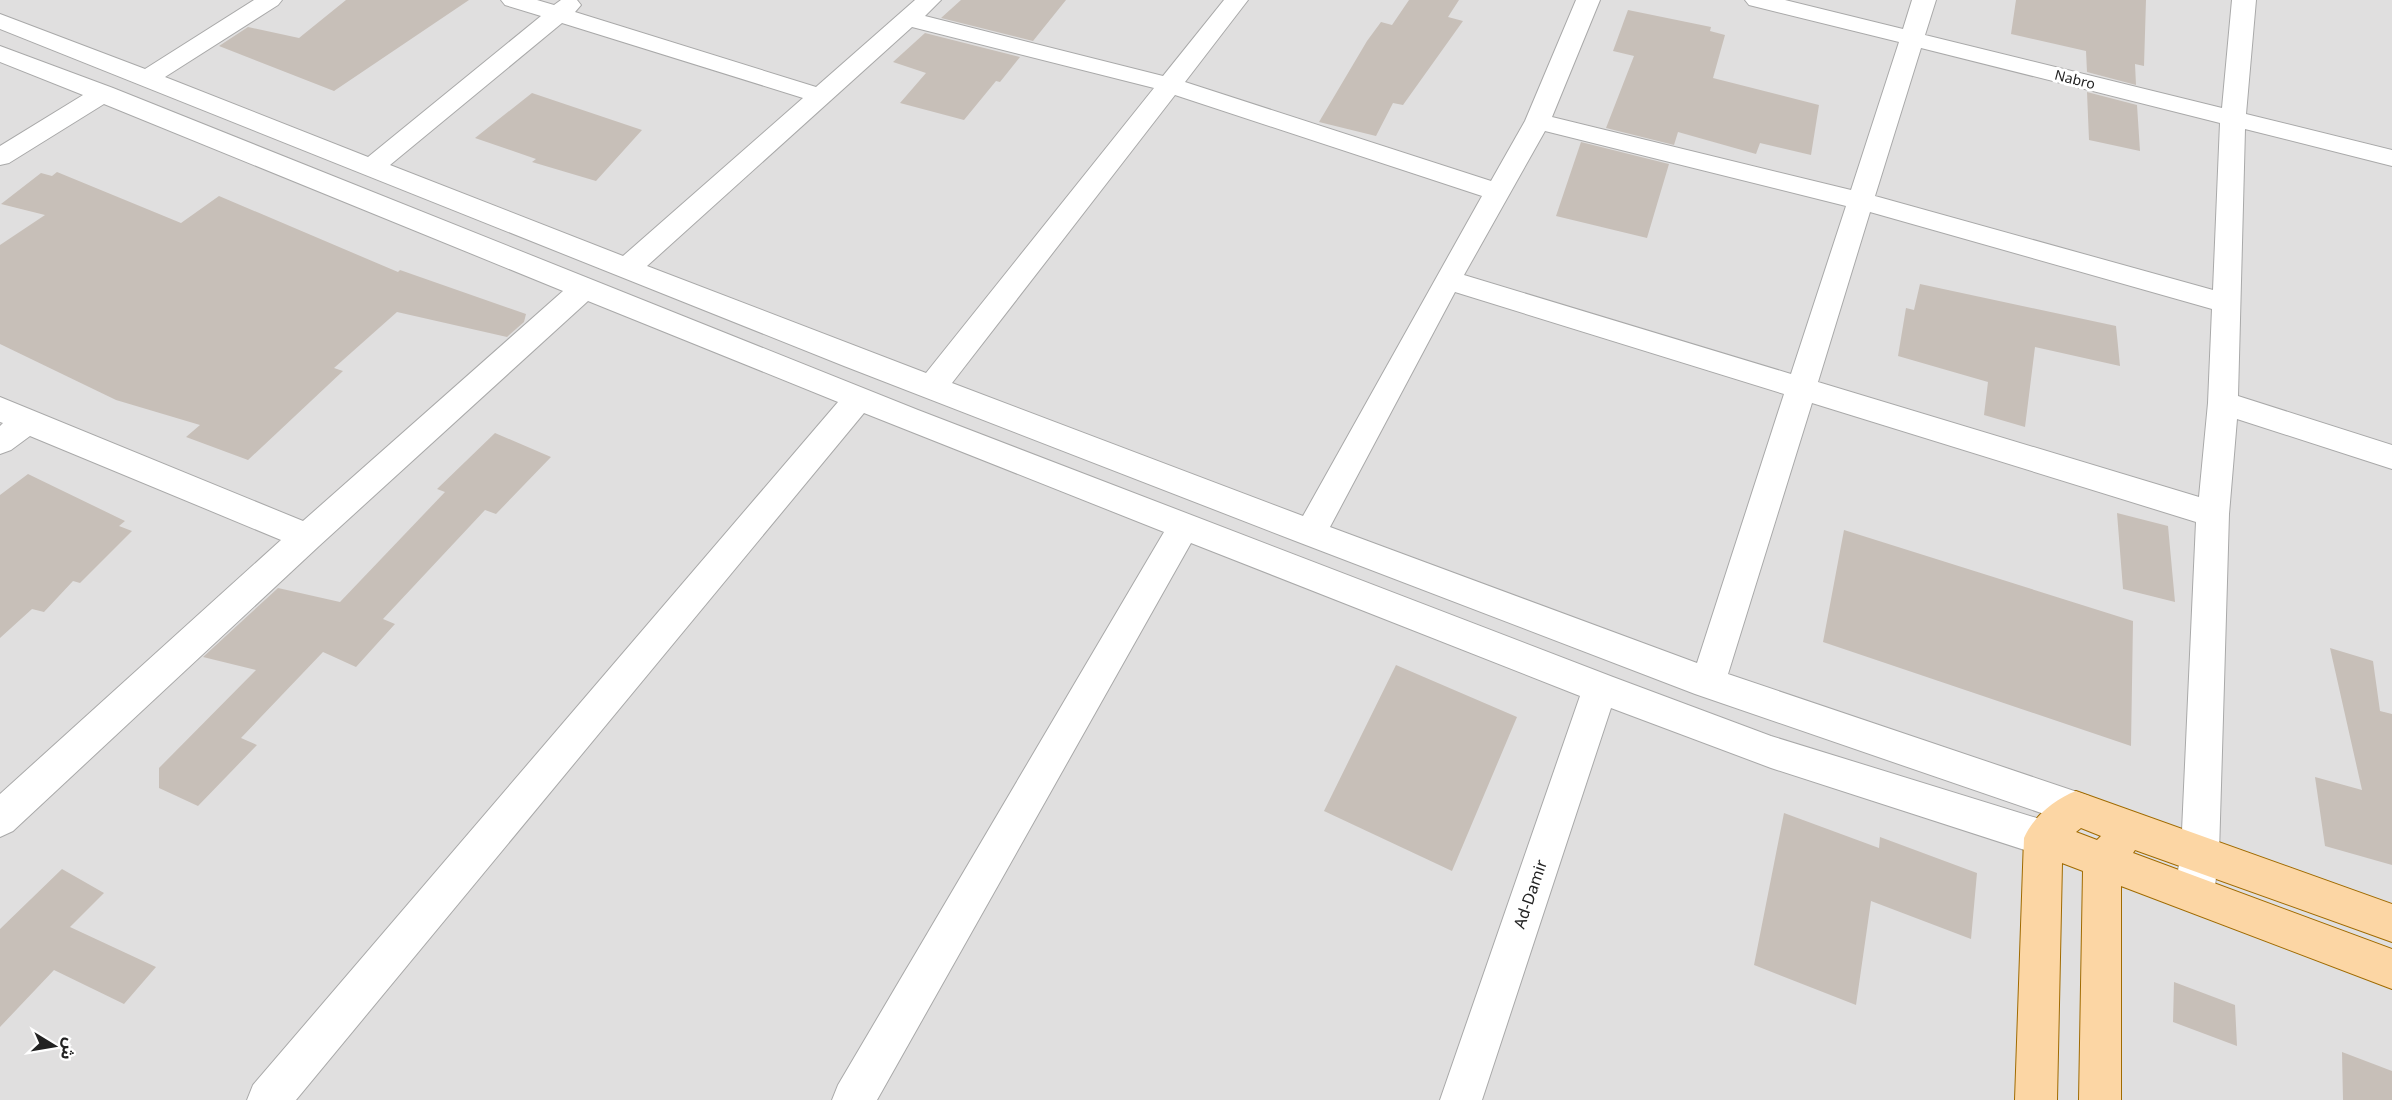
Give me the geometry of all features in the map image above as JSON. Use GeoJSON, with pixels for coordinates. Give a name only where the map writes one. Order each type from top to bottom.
{"type":"FeatureCollection","features":[{"type":"Feature","properties":{"kind":"main road"},"geometry":{"type":"LineString","coordinates":[[2036,1100],[2043,838],[2076,807],[2133,831],[2392,923]]}},
{"type":"Feature","properties":{"kind":"main road"},"geometry":{"type":"LineString","coordinates":[[2100,1100],[2102,862],[2133,831]]}},
{"type":"Feature","properties":{"kind":"main road"},"geometry":{"type":"LineString","coordinates":[[2043,838],[2392,969]]}},
{"type":"Feature","properties":{"kind":"street"},"geometry":{"type":"LineString","coordinates":[[146,79],[270,0]]}},
{"type":"Feature","properties":{"kind":"street"},"geometry":{"type":"LineString","coordinates":[[513,0],[555,15],[821,96]]}},
{"type":"Feature","properties":{"kind":"street"},"geometry":{"type":"LineString","coordinates":[[371,168],[575,0]]}},
{"type":"Feature","properties":{"kind":"street"},"geometry":{"type":"LineString","coordinates":[[627,268],[929,0]]}},
{"type":"Feature","properties":{"kind":"street"},"geometry":{"type":"LineString","coordinates":[[931,387],[1167,84],[1236,0]]}},
{"type":"Feature","properties":{"kind":"street"},"geometry":{"type":"LineString","coordinates":[[1310,533],[1538,121],[1588,0]]}},
{"type":"Feature","properties":{"kind":"street","name":"Nabro"},"geometry":{"type":"LineString","coordinates":[[1757,0],[2392,158]]}},
{"type":"Feature","properties":{"kind":"street"},"geometry":{"type":"LineString","coordinates":[[1708,683],[1924,0]]}},
{"type":"Feature","properties":{"kind":"street"},"geometry":{"type":"LineString","coordinates":[[2194,894],[2200,853],[2213,514],[2223,403],[2224,303],[2233,119],[2244,0]]}},
{"type":"Feature","properties":{"kind":"street"},"geometry":{"type":"LineString","coordinates":[[908,20],[1167,84],[1498,192]]}},
{"type":"Feature","properties":{"kind":"street"},"geometry":{"type":"LineString","coordinates":[[0,21],[931,387],[1310,533],[1708,683],[2076,807]]}},
{"type":"Feature","properties":{"kind":"street"},"geometry":{"type":"LineString","coordinates":[[0,53],[104,93],[583,289],[1600,688],[1771,752],[2043,838]]}},
{"type":"Feature","properties":{"kind":"street"},"geometry":{"type":"LineString","coordinates":[[0,157],[104,93]]}},
{"type":"Feature","properties":{"kind":"street"},"geometry":{"type":"LineString","coordinates":[[1538,121],[1862,201],[2224,303]]}},
{"type":"Feature","properties":{"kind":"street"},"geometry":{"type":"LineString","coordinates":[[1448,280],[2213,514]]}},
{"type":"Feature","properties":{"kind":"street"},"geometry":{"type":"LineString","coordinates":[[0,819],[307,537],[583,289]]}},
{"type":"Feature","properties":{"kind":"street"},"geometry":{"type":"LineString","coordinates":[[268,1100],[859,398]]}},
{"type":"Feature","properties":{"kind":"street"},"geometry":{"type":"LineString","coordinates":[[2223,403],[2392,457]]}},
{"type":"Feature","properties":{"kind":"street"},"geometry":{"type":"LineString","coordinates":[[0,442],[14,415],[307,537]]}},
{"type":"Feature","properties":{"kind":"street"},"geometry":{"type":"LineString","coordinates":[[852,1100],[1184,526]]}},
{"type":"Feature","properties":{"kind":"street","name":"Ad-Damir"},"geometry":{"type":"LineString","coordinates":[[1461,1100],[1600,688]]}},
{"type":"Feature","properties":{"kind":"shaded area"},"geometry":{"type":"Polygon","coordinates":[[[0,0],[2392,0],[2392,1100],[0,1100],[0,0]]]}},
{"type":"Feature","properties":{"kind":"building"},"geometry":{"type":"Polygon","coordinates":[[[346,0],[469,0],[334,91],[219,46],[248,27],[299,38],[346,0]]]}},
{"type":"Feature","properties":{"kind":"building"},"geometry":{"type":"Polygon","coordinates":[[[961,0],[1066,0],[1033,41],[941,18],[961,0]]]}},
{"type":"Feature","properties":{"kind":"building"},"geometry":{"type":"Polygon","coordinates":[[[1409,0],[1459,0],[1448,17],[1463,21],[1403,105],[1393,103],[1376,136],[1319,122],[1367,41],[1381,22],[1392,25],[1409,0]]]}},
{"type":"Feature","properties":{"kind":"building"},"geometry":{"type":"Polygon","coordinates":[[[2016,0],[2146,0],[2144,66],[2135,64],[2136,85],[2087,72],[2086,51],[2011,34],[2016,0]]]}},
{"type":"Feature","properties":{"kind":"building"},"geometry":{"type":"Polygon","coordinates":[[[1628,10],[1711,27],[1710,31],[1725,35],[1713,78],[1819,105],[1811,155],[1760,143],[1756,154],[1678,132],[1674,145],[1606,128],[1634,56],[1613,51],[1628,10]]]}},
{"type":"Feature","properties":{"kind":"building"},"geometry":{"type":"Polygon","coordinates":[[[925,33],[1020,57],[1000,82],[996,81],[964,120],[900,103],[926,73],[893,62],[925,33]]]}},
{"type":"Feature","properties":{"kind":"building"},"geometry":{"type":"Polygon","coordinates":[[[2087,92],[2137,105],[2140,151],[2089,140],[2087,92]]]}},
{"type":"Feature","properties":{"kind":"building"},"geometry":{"type":"Polygon","coordinates":[[[532,93],[642,130],[596,181],[532,162],[536,159],[475,138],[532,93]]]}},
{"type":"Feature","properties":{"kind":"building"},"geometry":{"type":"Polygon","coordinates":[[[1581,142],[1669,164],[1647,238],[1556,216],[1581,142]]]}},
{"type":"Feature","properties":{"kind":"building"},"geometry":{"type":"Polygon","coordinates":[[[57,172],[181,223],[219,196],[398,272],[400,270],[526,314],[524,322],[507,337],[397,312],[334,368],[343,371],[248,460],[186,437],[200,425],[116,400],[0,344],[0,245],[45,215],[1,204],[41,173],[52,176],[57,172]]]}},
{"type":"Feature","properties":{"kind":"building"},"geometry":{"type":"Polygon","coordinates":[[[1920,284],[2116,326],[2120,366],[2035,347],[2025,427],[1984,415],[1988,382],[1898,356],[1906,308],[1914,310],[1920,284]]]}},
{"type":"Feature","properties":{"kind":"building"},"geometry":{"type":"Polygon","coordinates":[[[495,433],[551,457],[496,514],[485,510],[383,619],[395,624],[356,667],[323,652],[241,738],[257,745],[198,806],[159,788],[159,768],[256,670],[203,657],[278,588],[340,602],[445,492],[437,489],[495,433]]]}},
{"type":"Feature","properties":{"kind":"building"},"geometry":{"type":"Polygon","coordinates":[[[28,474],[125,521],[119,526],[132,531],[80,583],[73,581],[44,612],[32,609],[0,638],[0,495],[28,474]]]}},
{"type":"Feature","properties":{"kind":"building"},"geometry":{"type":"Polygon","coordinates":[[[2117,513],[2168,526],[2175,602],[2123,589],[2117,513]]]}},
{"type":"Feature","properties":{"kind":"building"},"geometry":{"type":"Polygon","coordinates":[[[1844,530],[2133,621],[2131,746],[1823,642],[1844,530]]]}},
{"type":"Feature","properties":{"kind":"building"},"geometry":{"type":"Polygon","coordinates":[[[2330,648],[2373,661],[2380,711],[2392,714],[2392,865],[2325,846],[2315,777],[2362,790],[2330,648]]]}},
{"type":"Feature","properties":{"kind":"building"},"geometry":{"type":"Polygon","coordinates":[[[1396,665],[1517,717],[1452,871],[1324,811],[1396,665]]]}},
{"type":"Feature","properties":{"kind":"building"},"geometry":{"type":"Polygon","coordinates":[[[1784,813],[1879,848],[1880,837],[1977,873],[1971,939],[1871,901],[1856,1005],[1754,965],[1784,813]]]}},
{"type":"Feature","properties":{"kind":"building"},"geometry":{"type":"Polygon","coordinates":[[[62,869],[104,893],[70,927],[156,967],[124,1004],[54,970],[0,1027],[0,929],[62,869]]]}},
{"type":"Feature","properties":{"kind":"building"},"geometry":{"type":"Polygon","coordinates":[[[2174,982],[2235,1005],[2237,1046],[2173,1022],[2174,982]]]}},
{"type":"Feature","properties":{"kind":"building"},"geometry":{"type":"Polygon","coordinates":[[[2342,1052],[2392,1071],[2392,1100],[2343,1100],[2342,1052]]]}}]}
